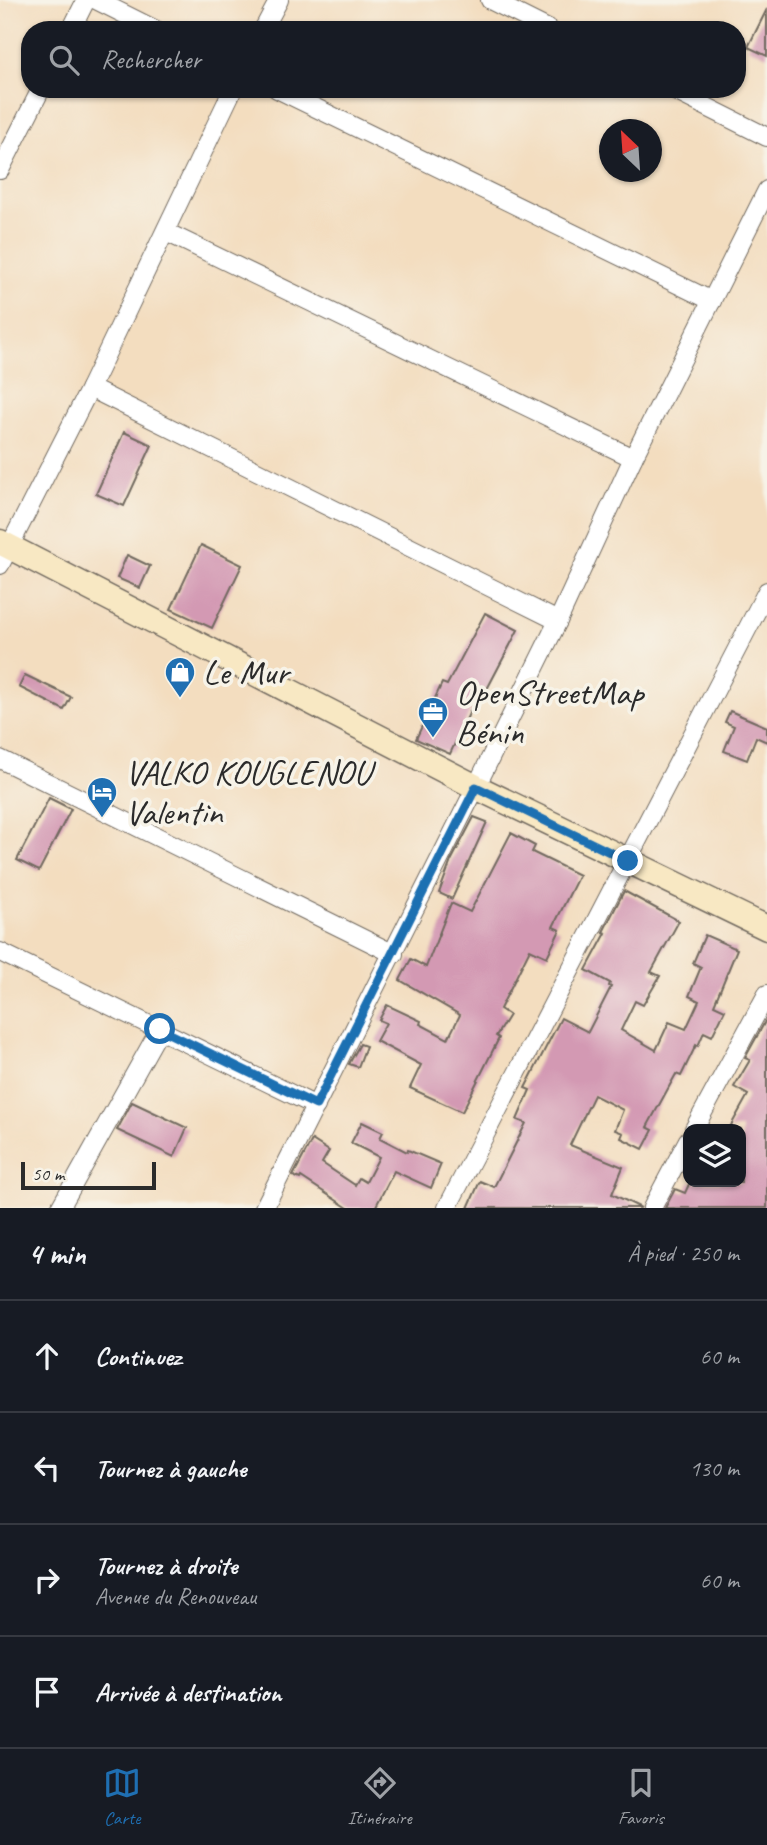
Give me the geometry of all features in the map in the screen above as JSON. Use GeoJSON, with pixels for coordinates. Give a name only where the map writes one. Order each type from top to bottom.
{"type":"FeatureCollection","features":[{"type":"Feature","properties":{"kind":"main road"},"geometry":{"type":"LineString","coordinates":[[3,551],[476,787],[767,928]]}},
{"type":"Feature","properties":{"kind":"street"},"geometry":{"type":"LineString","coordinates":[[76,21],[86,0]]}},
{"type":"Feature","properties":{"kind":"street"},"geometry":{"type":"LineString","coordinates":[[96,0],[138,21]]}},
{"type":"Feature","properties":{"kind":"street"},"geometry":{"type":"LineString","coordinates":[[268,21],[279,0]]}},
{"type":"Feature","properties":{"kind":"street"},"geometry":{"type":"LineString","coordinates":[[489,0],[532,21]]}},
{"type":"Feature","properties":{"kind":"street"},"geometry":{"type":"LineString","coordinates":[[0,170],[36,98]]}},
{"type":"Feature","properties":{"kind":"street"},"geometry":{"type":"LineString","coordinates":[[3,551],[90,388],[229,98]]}},
{"type":"Feature","properties":{"kind":"street"},"geometry":{"type":"LineString","coordinates":[[295,98],[712,301]]}},
{"type":"Feature","properties":{"kind":"street"},"geometry":{"type":"LineString","coordinates":[[689,98],[767,137]]}},
{"type":"Feature","properties":{"kind":"street"},"geometry":{"type":"LineString","coordinates":[[264,1208],[394,954],[558,621],[633,458],[767,190]]}},
{"type":"Feature","properties":{"kind":"street"},"geometry":{"type":"LineString","coordinates":[[166,232],[633,458]]}},
{"type":"Feature","properties":{"kind":"street"},"geometry":{"type":"LineString","coordinates":[[90,388],[558,621]]}},
{"type":"Feature","properties":{"kind":"street"},"geometry":{"type":"LineString","coordinates":[[447,1208],[767,590]]}},
{"type":"Feature","properties":{"kind":"street"},"geometry":{"type":"LineString","coordinates":[[0,759],[394,954]]}},
{"type":"Feature","properties":{"kind":"street"},"geometry":{"type":"LineString","coordinates":[[2,958],[160,1029],[316,1105]]}},
{"type":"Feature","properties":{"kind":"street"},"geometry":{"type":"LineString","coordinates":[[697,1124],[767,994]]}},
{"type":"Feature","properties":{"kind":"street"},"geometry":{"type":"LineString","coordinates":[[60,1208],[160,1029]]}},
{"type":"Feature","properties":{"kind":"street"},"geometry":{"type":"LineString","coordinates":[[652,1208],[683,1149]]}},
{"type":"Feature","properties":{"kind":"building"},"geometry":{"type":"Polygon","coordinates":[[[767,9],[767,56],[748,47],[767,9]]]}},
{"type":"Feature","properties":{"kind":"building"},"geometry":{"type":"Polygon","coordinates":[[[124,432],[152,445],[124,506],[96,494],[124,432]]]}},
{"type":"Feature","properties":{"kind":"building"},"geometry":{"type":"Polygon","coordinates":[[[201,545],[242,565],[212,628],[171,609],[201,545]]]}},
{"type":"Feature","properties":{"kind":"building"},"geometry":{"type":"Polygon","coordinates":[[[127,555],[150,566],[140,588],[117,578],[127,555]]]}},
{"type":"Feature","properties":{"kind":"building"},"geometry":{"type":"Polygon","coordinates":[[[485,613],[518,630],[486,691],[481,688],[450,754],[416,739],[442,683],[447,685],[485,613]]]}},
{"type":"Feature","properties":{"kind":"building"},"geometry":{"type":"Polygon","coordinates":[[[25,675],[71,697],[64,710],[19,687],[25,675]]]}},
{"type":"Feature","properties":{"kind":"building"},"geometry":{"type":"Polygon","coordinates":[[[730,711],[767,727],[767,742],[756,737],[747,760],[724,751],[734,726],[725,722],[730,711]]]}},
{"type":"Feature","properties":{"kind":"building"},"geometry":{"type":"Polygon","coordinates":[[[49,798],[71,809],[39,871],[17,860],[49,798]]]}},
{"type":"Feature","properties":{"kind":"building"},"geometry":{"type":"Polygon","coordinates":[[[474,817],[487,822],[452,899],[439,893],[451,861],[474,817]]]}},
{"type":"Feature","properties":{"kind":"building"},"geometry":{"type":"Polygon","coordinates":[[[511,833],[535,846],[532,852],[579,875],[553,927],[560,930],[547,957],[530,949],[500,1009],[509,1015],[496,1036],[499,1038],[462,1112],[410,1088],[421,1065],[376,1041],[386,1023],[379,1020],[387,1005],[421,1021],[420,1024],[448,1039],[460,1015],[400,980],[411,959],[426,967],[451,903],[470,912],[511,833]]]}},
{"type":"Feature","properties":{"kind":"building"},"geometry":{"type":"Polygon","coordinates":[[[624,891],[679,921],[651,972],[660,976],[643,1005],[635,1001],[621,1030],[656,1050],[669,1022],[686,1029],[699,1001],[689,996],[701,967],[693,963],[705,935],[737,949],[714,1005],[725,1010],[712,1036],[704,1032],[681,1076],[676,1074],[647,1127],[653,1130],[643,1149],[621,1138],[623,1133],[615,1130],[623,1110],[594,1095],[570,1145],[623,1167],[612,1194],[641,1208],[468,1208],[480,1181],[494,1187],[526,1123],[517,1120],[530,1090],[525,1088],[561,1018],[588,1032],[611,987],[610,983],[586,970],[624,891]]]}},
{"type":"Feature","properties":{"kind":"building"},"geometry":{"type":"Polygon","coordinates":[[[767,1018],[767,1208],[665,1208],[675,1189],[685,1193],[688,1187],[746,1187],[746,1124],[732,1124],[748,1095],[734,1087],[750,1060],[745,1058],[767,1018]]]}},
{"type":"Feature","properties":{"kind":"building"},"geometry":{"type":"Polygon","coordinates":[[[360,1044],[366,1046],[358,1067],[349,1064],[360,1044]]]}},
{"type":"Feature","properties":{"kind":"building"},"geometry":{"type":"Polygon","coordinates":[[[132,1102],[187,1128],[174,1157],[117,1130],[132,1102]]]}},
{"type":"Feature","properties":{"kind":"building"},"geometry":{"type":"Polygon","coordinates":[[[362,1122],[383,1132],[380,1138],[407,1152],[408,1150],[441,1164],[431,1188],[394,1171],[375,1208],[348,1208],[301,1177],[300,1179],[293,1176],[312,1140],[329,1151],[322,1163],[355,1185],[359,1178],[366,1182],[379,1157],[351,1143],[362,1122]]]}},
{"type":"Feature","properties":{"kind":"place","name":"Le Mur"},"geometry":{"type":"Point","coordinates":[180,699]}},
{"type":"Feature","properties":{"kind":"place","name":"OpenStreetMap Bénin"},"geometry":{"type":"Point","coordinates":[433,739]}},
{"type":"Feature","properties":{"kind":"place","name":"VALKO KOUGLENOU Valentin"},"geometry":{"type":"Point","coordinates":[102,819]}},
{"type":"Feature","properties":{"kind":"route"},"geometry":{"type":"LineString","coordinates":[[160,1029],[316,1105],[476,787],[628,861]]}}]}
